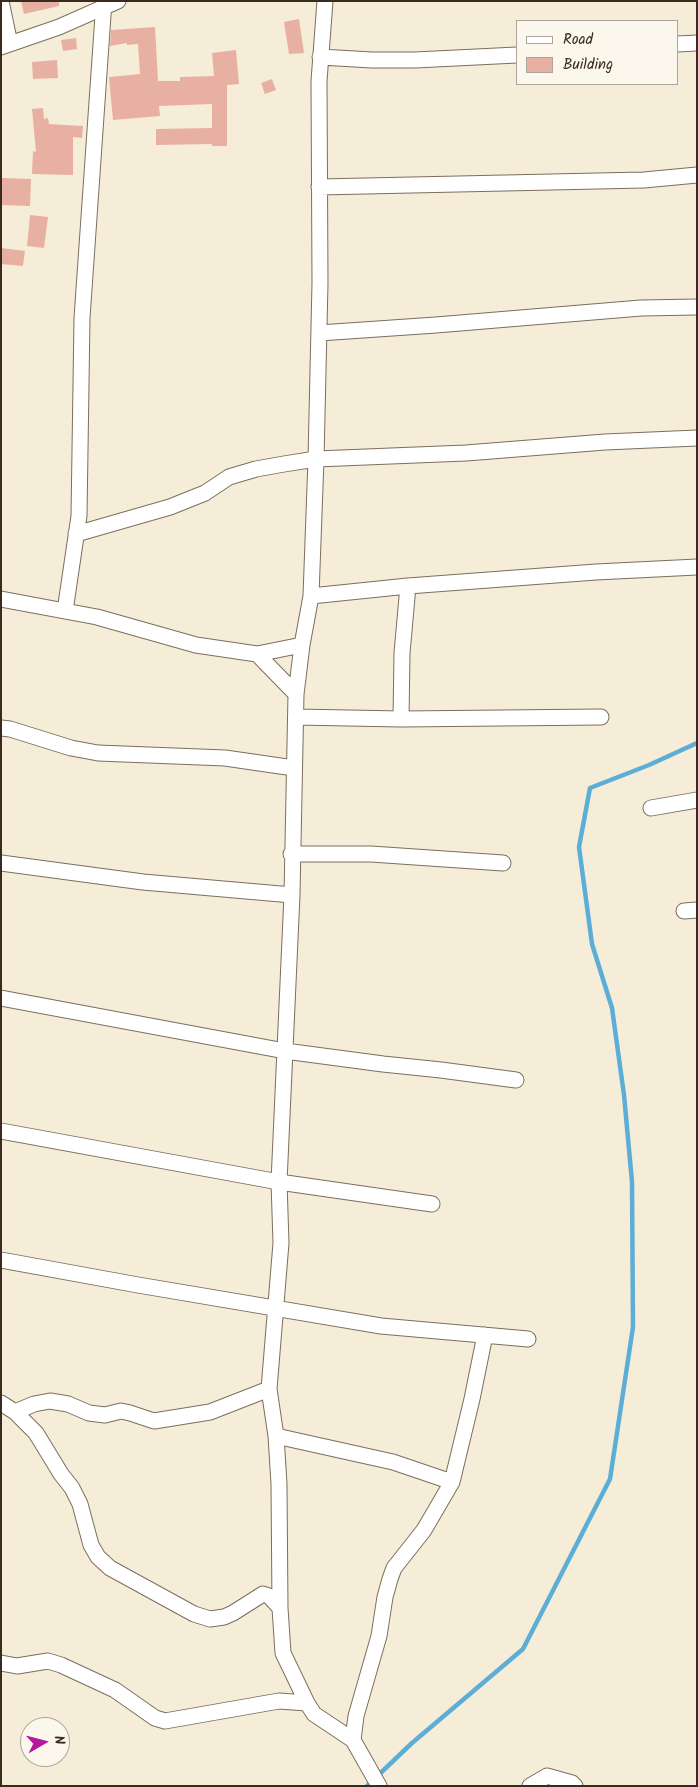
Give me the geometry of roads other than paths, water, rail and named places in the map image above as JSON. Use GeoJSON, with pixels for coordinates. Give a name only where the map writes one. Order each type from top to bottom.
{"type":"FeatureCollection","features":[{"type":"Feature","properties":{"kind":"street"},"geometry":{"type":"LineString","coordinates":[[1,1],[5,46],[59,27],[104,4],[118,1]]}},
{"type":"Feature","properties":{"kind":"street"},"geometry":{"type":"LineString","coordinates":[[325,1],[319,81],[319,332],[311,596],[296,694],[291,854],[292,894],[279,1182],[281,1243],[269,1389],[276,1436],[279,1484],[280,1608],[283,1653],[314,1714],[353,1740],[380,1786]]}},
{"type":"Feature","properties":{"kind":"street"},"geometry":{"type":"LineString","coordinates":[[66,611],[79,516],[82,318],[104,4]]}},
{"type":"Feature","properties":{"kind":"street"},"geometry":{"type":"LineString","coordinates":[[678,44],[697,43]]}},
{"type":"Feature","properties":{"kind":"street"},"geometry":{"type":"LineString","coordinates":[[320,56],[372,60],[415,60],[516,55]]}},
{"type":"Feature","properties":{"kind":"street"},"geometry":{"type":"LineString","coordinates":[[319,187],[644,180],[697,175]]}},
{"type":"Feature","properties":{"kind":"street"},"geometry":{"type":"LineString","coordinates":[[319,332],[436,325],[641,308],[697,307]]}},
{"type":"Feature","properties":{"kind":"street"},"geometry":{"type":"LineString","coordinates":[[76,534],[170,507],[205,493],[229,477],[256,469],[316,460],[466,453],[605,442],[697,438]]}},
{"type":"Feature","properties":{"kind":"street"},"geometry":{"type":"LineString","coordinates":[[311,596],[408,586],[596,572],[697,567]]}},
{"type":"Feature","properties":{"kind":"street"},"geometry":{"type":"LineString","coordinates":[[401,719],[402,653],[408,586]]}},
{"type":"Feature","properties":{"kind":"street"},"geometry":{"type":"LineString","coordinates":[[1,599],[97,617],[196,644],[257,654],[302,645]]}},
{"type":"Feature","properties":{"kind":"street"},"geometry":{"type":"LineString","coordinates":[[257,654],[296,694]]}},
{"type":"Feature","properties":{"kind":"street"},"geometry":{"type":"LineString","coordinates":[[296,717],[401,719],[601,717]]}},
{"type":"Feature","properties":{"kind":"street"},"geometry":{"type":"LineString","coordinates":[[1,728],[10,729],[71,748],[98,753],[226,758],[294,768]]}},
{"type":"Feature","properties":{"kind":"street"},"geometry":{"type":"LineString","coordinates":[[651,808],[697,800]]}},
{"type":"Feature","properties":{"kind":"street"},"geometry":{"type":"LineString","coordinates":[[291,854],[372,854],[503,863]]}},
{"type":"Feature","properties":{"kind":"street"},"geometry":{"type":"LineString","coordinates":[[1,863],[143,882],[292,894]]}},
{"type":"Feature","properties":{"kind":"street"},"geometry":{"type":"LineString","coordinates":[[1,998],[285,1051],[516,1080]]}},
{"type":"Feature","properties":{"kind":"street"},"geometry":{"type":"LineString","coordinates":[[1,1131],[279,1182],[432,1204]]}},
{"type":"Feature","properties":{"kind":"street"},"geometry":{"type":"LineString","coordinates":[[1,1260],[129,1284],[381,1326],[528,1339]]}},
{"type":"Feature","properties":{"kind":"street"},"geometry":{"type":"LineString","coordinates":[[353,1740],[356,1716],[379,1636],[385,1597],[394,1568],[424,1530],[452,1482],[485,1335]]}},
{"type":"Feature","properties":{"kind":"street"},"geometry":{"type":"LineString","coordinates":[[15,1412],[34,1404],[50,1401],[68,1404],[89,1412],[105,1415],[121,1411],[154,1421],[210,1412],[269,1389]]}},
{"type":"Feature","properties":{"kind":"street"},"geometry":{"type":"LineString","coordinates":[[1,1403],[15,1412],[36,1433],[61,1474],[72,1488],[80,1504],[91,1546],[98,1557],[110,1568],[194,1614],[210,1619],[224,1617],[233,1613],[263,1594],[269,1596],[280,1608]]}},
{"type":"Feature","properties":{"kind":"street"},"geometry":{"type":"LineString","coordinates":[[276,1436],[393,1462],[452,1482]]}},
{"type":"Feature","properties":{"kind":"street"},"geometry":{"type":"LineString","coordinates":[[1,1663],[17,1666],[48,1662],[61,1665],[115,1690],[155,1718],[165,1721],[279,1701],[307,1703]]}},
{"type":"Feature","properties":{"kind":"street"},"geometry":{"type":"LineString","coordinates":[[530,1786],[547,1776],[572,1782],[575,1786]]}},
{"type":"Feature","properties":{"kind":"waterway"},"geometry":{"type":"LineString","coordinates":[[367,1786],[412,1743],[523,1649],[610,1479],[633,1327],[632,1182],[624,1095],[612,1008],[592,944],[579,847],[590,788],[649,765],[697,743]]}}]}
